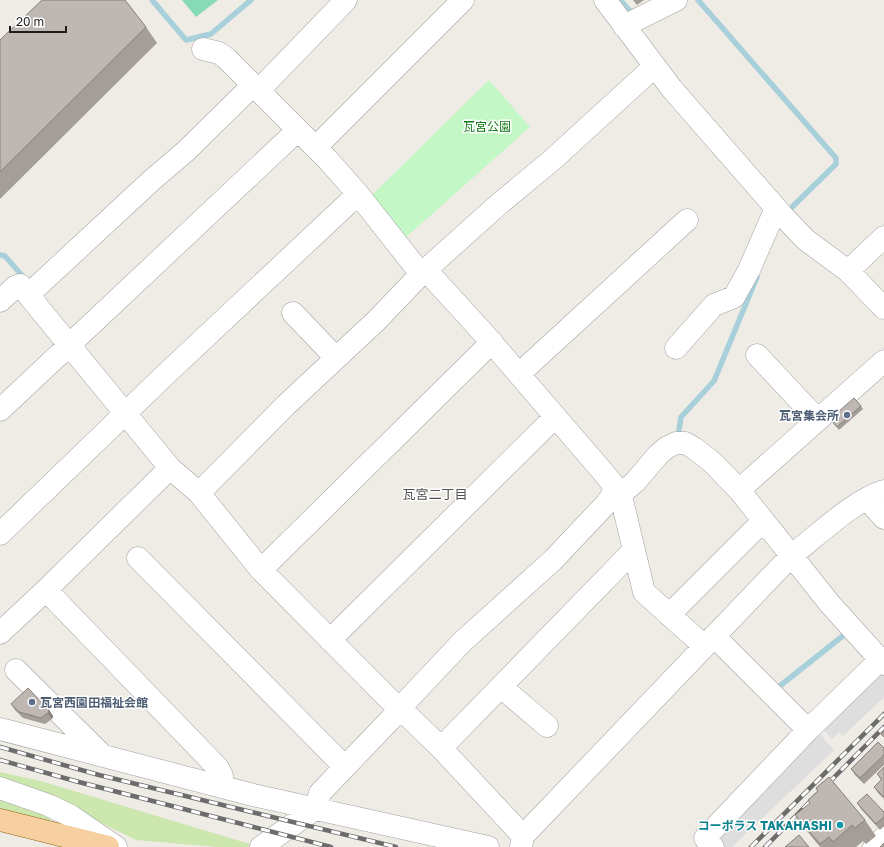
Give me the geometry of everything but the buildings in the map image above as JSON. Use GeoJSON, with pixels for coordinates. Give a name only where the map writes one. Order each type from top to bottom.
{"type":"FeatureCollection","features":[{"type":"Feature","properties":{"kind":"main road"},"geometry":{"type":"LineString","coordinates":[[0,820],[108,847]]}},
{"type":"Feature","properties":{"kind":"street"},"geometry":{"type":"LineString","coordinates":[[28,295],[152,180],[255,88],[346,0]]}},
{"type":"Feature","properties":{"kind":"street"},"geometry":{"type":"LineString","coordinates":[[316,147],[463,0]]}},
{"type":"Feature","properties":{"kind":"street"},"geometry":{"type":"LineString","coordinates":[[605,0],[654,67],[676,94],[776,208],[806,240],[848,271],[884,308]]}},
{"type":"Feature","properties":{"kind":"street"},"geometry":{"type":"LineString","coordinates":[[624,26],[676,0]]}},
{"type":"Feature","properties":{"kind":"street"},"geometry":{"type":"LineString","coordinates":[[203,49],[219,53],[226,58],[316,147],[358,194],[423,272],[492,342],[603,472],[612,483],[614,490],[612,497],[606,504],[553,560],[462,642],[345,766],[320,793],[315,808],[261,847]]}},
{"type":"Feature","properties":{"kind":"street"},"geometry":{"type":"LineString","coordinates":[[199,494],[286,405],[376,321],[423,272],[551,161],[654,67]]}},
{"type":"Feature","properties":{"kind":"street"},"geometry":{"type":"LineString","coordinates":[[0,410],[298,130]]}},
{"type":"Feature","properties":{"kind":"street"},"geometry":{"type":"LineString","coordinates":[[0,534],[125,412],[358,194]]}},
{"type":"Feature","properties":{"kind":"street"},"geometry":{"type":"LineString","coordinates":[[676,348],[714,304],[734,298],[749,270],[776,208]]}},
{"type":"Feature","properties":{"kind":"street"},"geometry":{"type":"LineString","coordinates":[[519,374],[587,302],[660,236],[687,220]]}},
{"type":"Feature","properties":{"kind":"street"},"geometry":{"type":"LineString","coordinates":[[848,271],[884,237]]}},
{"type":"Feature","properties":{"kind":"street"},"geometry":{"type":"LineString","coordinates":[[0,301],[15,287],[20,285],[170,468],[199,494],[261,570],[389,699],[441,748],[522,841],[709,641],[792,555],[842,516],[876,495],[884,518]]}},
{"type":"Feature","properties":{"kind":"street"},"geometry":{"type":"LineString","coordinates":[[293,313],[336,358]]}},
{"type":"Feature","properties":{"kind":"street"},"geometry":{"type":"LineString","coordinates":[[261,570],[492,342]]}},
{"type":"Feature","properties":{"kind":"street"},"geometry":{"type":"LineString","coordinates":[[757,355],[818,420]]}},
{"type":"Feature","properties":{"kind":"street"},"geometry":{"type":"LineString","coordinates":[[739,490],[884,361]]}},
{"type":"Feature","properties":{"kind":"street"},"geometry":{"type":"LineString","coordinates":[[330,640],[555,417]]}},
{"type":"Feature","properties":{"kind":"street"},"geometry":{"type":"LineString","coordinates":[[614,490],[628,488],[666,448],[676,443],[685,443],[694,448],[712,462],[739,490],[830,604],[882,662],[808,730],[705,838],[714,847]]}},
{"type":"Feature","properties":{"kind":"street"},"geometry":{"type":"LineString","coordinates":[[0,633],[170,468]]}},
{"type":"Feature","properties":{"kind":"street"},"geometry":{"type":"LineString","coordinates":[[614,490],[621,496],[644,592],[669,615],[709,641],[808,730]]}},
{"type":"Feature","properties":{"kind":"street"},"geometry":{"type":"LineString","coordinates":[[669,615],[763,521]]}},
{"type":"Feature","properties":{"kind":"street"},"geometry":{"type":"LineString","coordinates":[[441,748],[634,550]]}},
{"type":"Feature","properties":{"kind":"street"},"geometry":{"type":"LineString","coordinates":[[138,558],[345,766]]}},
{"type":"Feature","properties":{"kind":"street"},"geometry":{"type":"LineString","coordinates":[[46,590],[218,768],[222,776],[220,786]]}},
{"type":"Feature","properties":{"kind":"street"},"geometry":{"type":"LineString","coordinates":[[16,670],[104,756]]}},
{"type":"Feature","properties":{"kind":"street"},"geometry":{"type":"LineString","coordinates":[[501,687],[546,726]]}},
{"type":"Feature","properties":{"kind":"street"},"geometry":{"type":"LineString","coordinates":[[0,729],[220,786],[488,847]]}},
{"type":"Feature","properties":{"kind":"street"},"geometry":{"type":"LineString","coordinates":[[0,788],[48,805],[71,816],[116,847]]}},
{"type":"Feature","properties":{"kind":"street"},"geometry":{"type":"LineString","coordinates":[[874,847],[884,838]]}},
{"type":"Feature","properties":{"kind":"green space"},"geometry":{"type":"Polygon","coordinates":[[[182,0],[218,0],[196,17],[182,0]]]}},
{"type":"Feature","properties":{"kind":"green space","name":"瓦宮公園"},"geometry":{"type":"Polygon","coordinates":[[[489,80],[530,127],[403,240],[369,198],[489,80]]]}},
{"type":"Feature","properties":{"kind":"green space"},"geometry":{"type":"Polygon","coordinates":[[[0,772],[44,782],[253,845],[247,847],[218,847],[136,840],[73,809],[0,779],[0,772]]]}},
{"type":"Feature","properties":{"kind":"green space"},"geometry":{"type":"Polygon","coordinates":[[[0,799],[49,815],[50,821],[0,810],[0,799]]]}},
{"type":"Feature","properties":{"kind":"shaded area"},"geometry":{"type":"Polygon","coordinates":[[[880,669],[884,673],[884,697],[843,736],[839,732],[832,739],[820,726],[880,669]]]}},
{"type":"Feature","properties":{"kind":"shaded area"},"geometry":{"type":"Polygon","coordinates":[[[817,731],[834,750],[732,847],[723,847],[714,837],[817,731]]]}},
{"type":"Feature","properties":{"kind":"waterway"},"geometry":{"type":"LineString","coordinates":[[152,0],[186,40],[211,34],[251,0]]}},
{"type":"Feature","properties":{"kind":"waterway"},"geometry":{"type":"LineString","coordinates":[[620,0],[630,11],[636,12]]}},
{"type":"Feature","properties":{"kind":"waterway"},"geometry":{"type":"LineString","coordinates":[[698,0],[836,158],[836,164],[786,213]]}},
{"type":"Feature","properties":{"kind":"waterway"},"geometry":{"type":"LineString","coordinates":[[0,255],[5,256],[25,279]]}},
{"type":"Feature","properties":{"kind":"waterway"},"geometry":{"type":"LineString","coordinates":[[679,430],[681,417],[714,381],[757,277]]}},
{"type":"Feature","properties":{"kind":"waterway"},"geometry":{"type":"LineString","coordinates":[[774,687],[776,689],[849,631]]}},
{"type":"Feature","properties":{"kind":"railway"},"geometry":{"type":"LineString","coordinates":[[751,847],[884,714]]}},
{"type":"Feature","properties":{"kind":"railway"},"geometry":{"type":"LineString","coordinates":[[765,847],[884,727]]}},
{"type":"Feature","properties":{"kind":"railway"},"geometry":{"type":"LineString","coordinates":[[0,747],[99,775],[396,847]]}},
{"type":"Feature","properties":{"kind":"railway"},"geometry":{"type":"LineString","coordinates":[[0,760],[75,781],[331,847]]}},
{"type":"Feature","properties":{"kind":"place","name":"瓦宮集会所"},"geometry":{"type":"Point","coordinates":[847,415]}},
{"type":"Feature","properties":{"kind":"place","name":"瓦宮西園田福祉会館"},"geometry":{"type":"Point","coordinates":[32,702]}},
{"type":"Feature","properties":{"kind":"place","name":"コーポラス TAKAHASHI"},"geometry":{"type":"Point","coordinates":[840,825]}},
{"type":"Feature","properties":{"kind":"district","name":"瓦宮二丁目"},"geometry":{"type":"Point","coordinates":[435,494]}}]}
